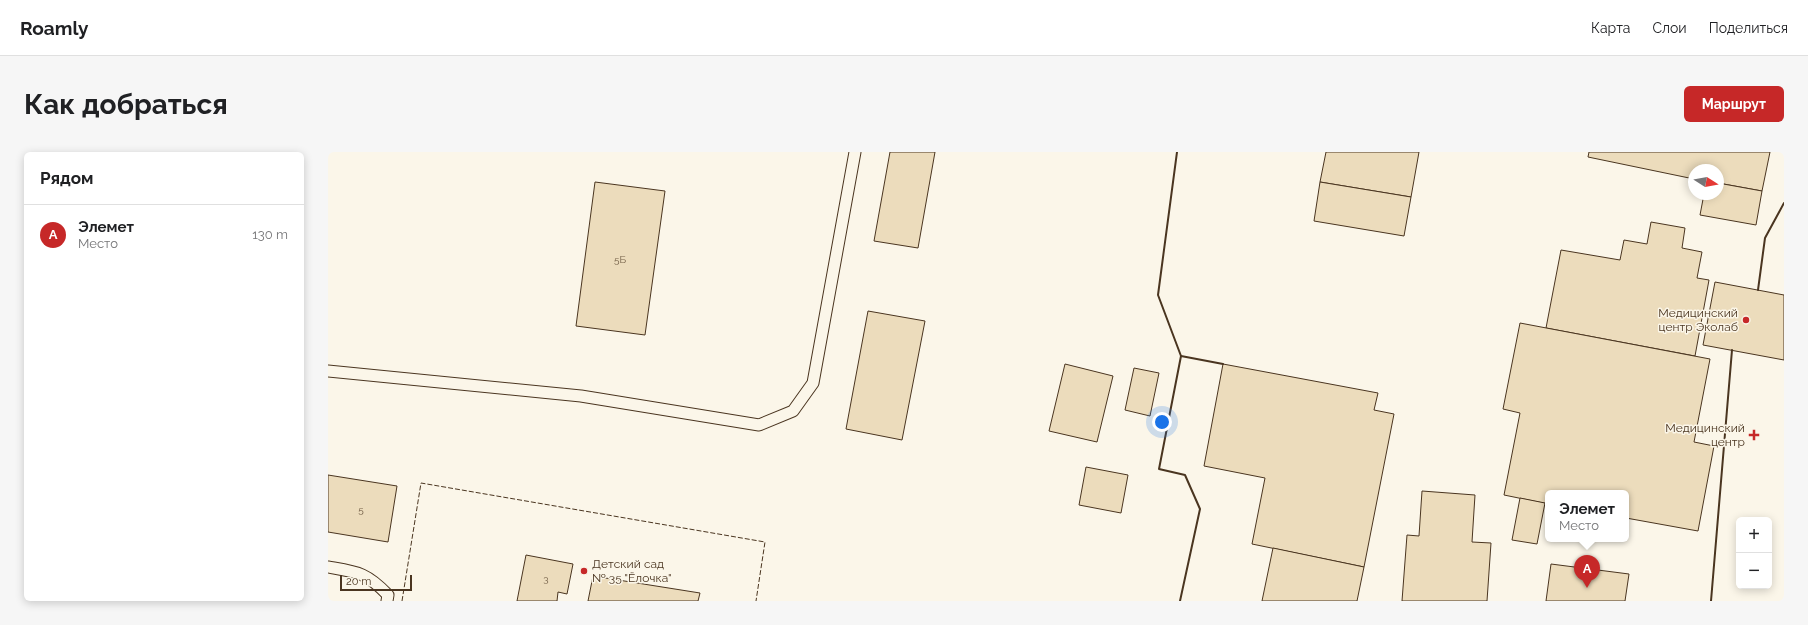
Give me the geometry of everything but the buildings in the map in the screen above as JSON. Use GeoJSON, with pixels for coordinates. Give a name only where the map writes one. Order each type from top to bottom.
{"type":"FeatureCollection","features":[{"type":"Feature","properties":{"kind":"lane"},"geometry":{"type":"LineString","coordinates":[[328,371],[581,396],[758,425],[793,411],[813,383],[855,152]]}},
{"type":"Feature","properties":{"kind":"lane"},"geometry":{"type":"LineString","coordinates":[[328,567],[360,573],[376,583],[388,595],[387,601]]}},
{"type":"Feature","properties":{"kind":"fence"},"geometry":{"type":"LineString","coordinates":[[402,601],[421,483],[765,542],[756,601]]}},
{"type":"Feature","properties":{"kind":"wall"},"geometry":{"type":"LineString","coordinates":[[1177,152],[1158,295],[1181,356]]}},
{"type":"Feature","properties":{"kind":"wall"},"geometry":{"type":"LineString","coordinates":[[1758,290],[1765,238],[1784,203]]}},
{"type":"Feature","properties":{"kind":"wall"},"geometry":{"type":"LineString","coordinates":[[1711,601],[1732,350]]}},
{"type":"Feature","properties":{"kind":"wall"},"geometry":{"type":"LineString","coordinates":[[1180,601],[1200,509],[1185,475],[1159,469],[1181,356],[1223,364]]}},
{"type":"Feature","properties":{"kind":"place","name":"Медицинский центр Эколаб"},"geometry":{"type":"Point","coordinates":[1746,320]}},
{"type":"Feature","properties":{"kind":"place","name":"Медицинский центр"},"geometry":{"type":"Point","coordinates":[1754,435]}},
{"type":"Feature","properties":{"kind":"place","name":"Детский сад № 35 \"Ёлочка\""},"geometry":{"type":"Point","coordinates":[584,571]}},
{"type":"Feature","properties":{"kind":"place","name":"Элемет"},"geometry":{"type":"Point","coordinates":[1587,588]}}]}
